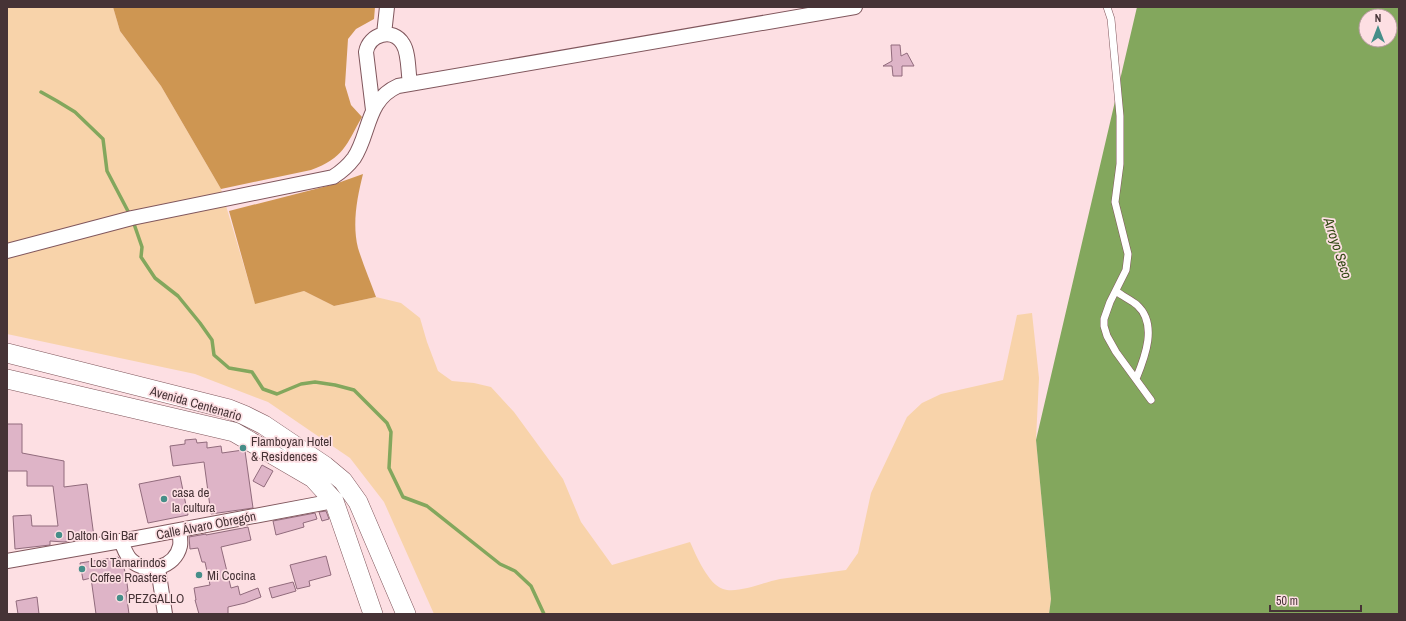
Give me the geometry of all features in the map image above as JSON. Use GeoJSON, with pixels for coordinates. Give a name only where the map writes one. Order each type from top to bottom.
{"type":"FeatureCollection","features":[{"type":"Feature","properties":{"kind":"main road","name":"Avenida Centenario"},"geometry":{"type":"LineString","coordinates":[[7,353],[228,409],[264,425],[325,466],[343,481],[358,502],[406,614]]}},
{"type":"Feature","properties":{"kind":"main road","name":"Avenida Centenario"},"geometry":{"type":"LineString","coordinates":[[7,379],[234,432],[313,478],[334,501],[373,614]]}},
{"type":"Feature","properties":{"kind":"street"},"geometry":{"type":"LineString","coordinates":[[384,34],[387,7]]}},
{"type":"Feature","properties":{"kind":"street"},"geometry":{"type":"LineString","coordinates":[[7,251],[132,218],[333,177],[354,158],[373,110],[384,94],[391,89],[410,83],[855,7]]}},
{"type":"Feature","properties":{"kind":"street"},"geometry":{"type":"LineString","coordinates":[[373,110],[366,52],[368,45],[372,40],[384,34],[397,37],[404,44],[410,83]]}},
{"type":"Feature","properties":{"kind":"street","name":"Calle Álvaro Obregón"},"geometry":{"type":"LineString","coordinates":[[7,561],[334,501]]}},
{"type":"Feature","properties":{"kind":"street"},"geometry":{"type":"LineString","coordinates":[[121,541],[130,560],[138,566],[158,568],[168,564],[175,557],[180,548],[179,530]]}},
{"type":"Feature","properties":{"kind":"street"},"geometry":{"type":"LineString","coordinates":[[158,568],[165,614]]}},
{"type":"Feature","properties":{"kind":"lane"},"geometry":{"type":"LineString","coordinates":[[1107,7],[1112,19],[1120,116],[1120,164],[1115,202],[1128,254],[1126,270],[1104,319],[1104,326],[1107,336],[1116,352],[1151,400]]}},
{"type":"Feature","properties":{"kind":"lane"},"geometry":{"type":"LineString","coordinates":[[1116,291],[1136,305],[1142,312],[1148,326],[1147,347],[1136,379]]}},
{"type":"Feature","properties":{"kind":"shaded area"},"geometry":{"type":"Polygon","coordinates":[[[7,7],[113,7],[120,31],[161,86],[221,189],[255,303],[304,291],[334,306],[376,297],[401,303],[420,318],[438,371],[452,381],[474,383],[491,387],[514,412],[563,479],[581,522],[612,565],[690,542],[703,568],[712,581],[723,589],[743,589],[780,579],[846,570],[858,553],[871,493],[907,417],[922,403],[941,394],[1003,380],[1017,315],[1032,313],[1039,378],[1036,440],[1051,599],[1049,614],[434,614],[384,502],[350,458],[268,402],[195,374],[7,334],[7,7]]]}},
{"type":"Feature","properties":{"kind":"shaded area"},"geometry":{"type":"Polygon","coordinates":[[[113,7],[375,7],[374,19],[356,29],[348,39],[345,85],[351,105],[362,117],[348,143],[331,161],[311,170],[221,189],[161,86],[120,31],[113,7]]]}},
{"type":"Feature","properties":{"kind":"shaded area"},"geometry":{"type":"Polygon","coordinates":[[[363,174],[356,211],[355,230],[358,248],[376,297],[334,306],[304,291],[255,304],[229,211],[335,184],[363,174]]]}},
{"type":"Feature","properties":{"kind":"water","name":"Arroyo Seco"},"geometry":{"type":"Polygon","coordinates":[[[1137,7],[1399,7],[1399,614],[1049,614],[1051,599],[1036,440],[1137,7]]]}},
{"type":"Feature","properties":{"kind":"building"},"geometry":{"type":"Polygon","coordinates":[[[891,45],[900,45],[901,56],[907,53],[914,66],[902,66],[902,76],[893,76],[892,66],[883,66],[892,61],[891,45]]]}},
{"type":"Feature","properties":{"kind":"building"},"geometry":{"type":"Polygon","coordinates":[[[7,424],[22,424],[22,453],[64,461],[64,487],[87,484],[94,537],[64,542],[50,541],[50,545],[15,549],[13,516],[31,515],[32,526],[58,526],[53,486],[27,486],[27,471],[7,471],[7,424]]]}},
{"type":"Feature","properties":{"kind":"building"},"geometry":{"type":"Polygon","coordinates":[[[196,439],[197,443],[207,442],[207,448],[221,446],[222,453],[245,451],[253,508],[211,514],[204,462],[173,466],[170,446],[185,444],[185,440],[196,439]]]}},
{"type":"Feature","properties":{"kind":"building"},"geometry":{"type":"Polygon","coordinates":[[[262,465],[273,471],[264,487],[253,481],[262,465]]]}},
{"type":"Feature","properties":{"kind":"building","name":"casa de la cultura"},"geometry":{"type":"Polygon","coordinates":[[[180,476],[188,515],[148,523],[139,484],[180,476]]]}},
{"type":"Feature","properties":{"kind":"building"},"geometry":{"type":"Polygon","coordinates":[[[326,511],[329,519],[322,521],[319,512],[326,511]]]}},
{"type":"Feature","properties":{"kind":"building"},"geometry":{"type":"Polygon","coordinates":[[[315,513],[317,519],[303,523],[304,527],[276,535],[273,521],[315,513]]]}},
{"type":"Feature","properties":{"kind":"building"},"geometry":{"type":"Polygon","coordinates":[[[248,527],[251,540],[221,547],[231,588],[238,586],[240,595],[258,588],[261,597],[228,607],[228,614],[199,614],[195,600],[194,588],[210,585],[205,562],[202,562],[198,548],[190,549],[189,537],[248,527]]]}},
{"type":"Feature","properties":{"kind":"building"},"geometry":{"type":"Polygon","coordinates":[[[326,556],[331,575],[309,581],[310,586],[297,589],[290,565],[326,556]]]}},
{"type":"Feature","properties":{"kind":"building"},"geometry":{"type":"Polygon","coordinates":[[[118,557],[123,565],[126,575],[128,591],[126,592],[129,614],[96,614],[91,578],[83,580],[80,563],[118,557]]]}},
{"type":"Feature","properties":{"kind":"building"},"geometry":{"type":"Polygon","coordinates":[[[293,582],[296,591],[272,598],[269,588],[293,582]]]}},
{"type":"Feature","properties":{"kind":"building"},"geometry":{"type":"Polygon","coordinates":[[[37,597],[39,614],[18,614],[16,601],[37,597]]]}},
{"type":"Feature","properties":{"kind":"waterway"},"geometry":{"type":"LineString","coordinates":[[41,92],[75,112],[103,139],[107,171],[130,215]]}},
{"type":"Feature","properties":{"kind":"waterway"},"geometry":{"type":"LineString","coordinates":[[133,221],[142,247],[141,257],[155,278],[178,296],[200,323],[212,340],[214,355],[229,368],[252,372],[263,389],[277,394],[301,384],[315,382],[354,390],[387,423],[391,432],[389,468],[403,497],[427,506],[500,564],[515,571],[531,586],[544,614]]}},
{"type":"Feature","properties":{"kind":"place","name":"Flamboyan Hotel & Residences"},"geometry":{"type":"Point","coordinates":[243,448]}},
{"type":"Feature","properties":{"kind":"place","name":"casa de la cultura"},"geometry":{"type":"Point","coordinates":[164,499]}},
{"type":"Feature","properties":{"kind":"place","name":"Dalton Gin Bar"},"geometry":{"type":"Point","coordinates":[59,535]}},
{"type":"Feature","properties":{"kind":"place","name":"Los Tamarindos Coffee Roasters"},"geometry":{"type":"Point","coordinates":[82,569]}},
{"type":"Feature","properties":{"kind":"place","name":"Mi Cocina"},"geometry":{"type":"Point","coordinates":[199,575]}},
{"type":"Feature","properties":{"kind":"place","name":"PEZGALLO"},"geometry":{"type":"Point","coordinates":[120,598]}}]}
